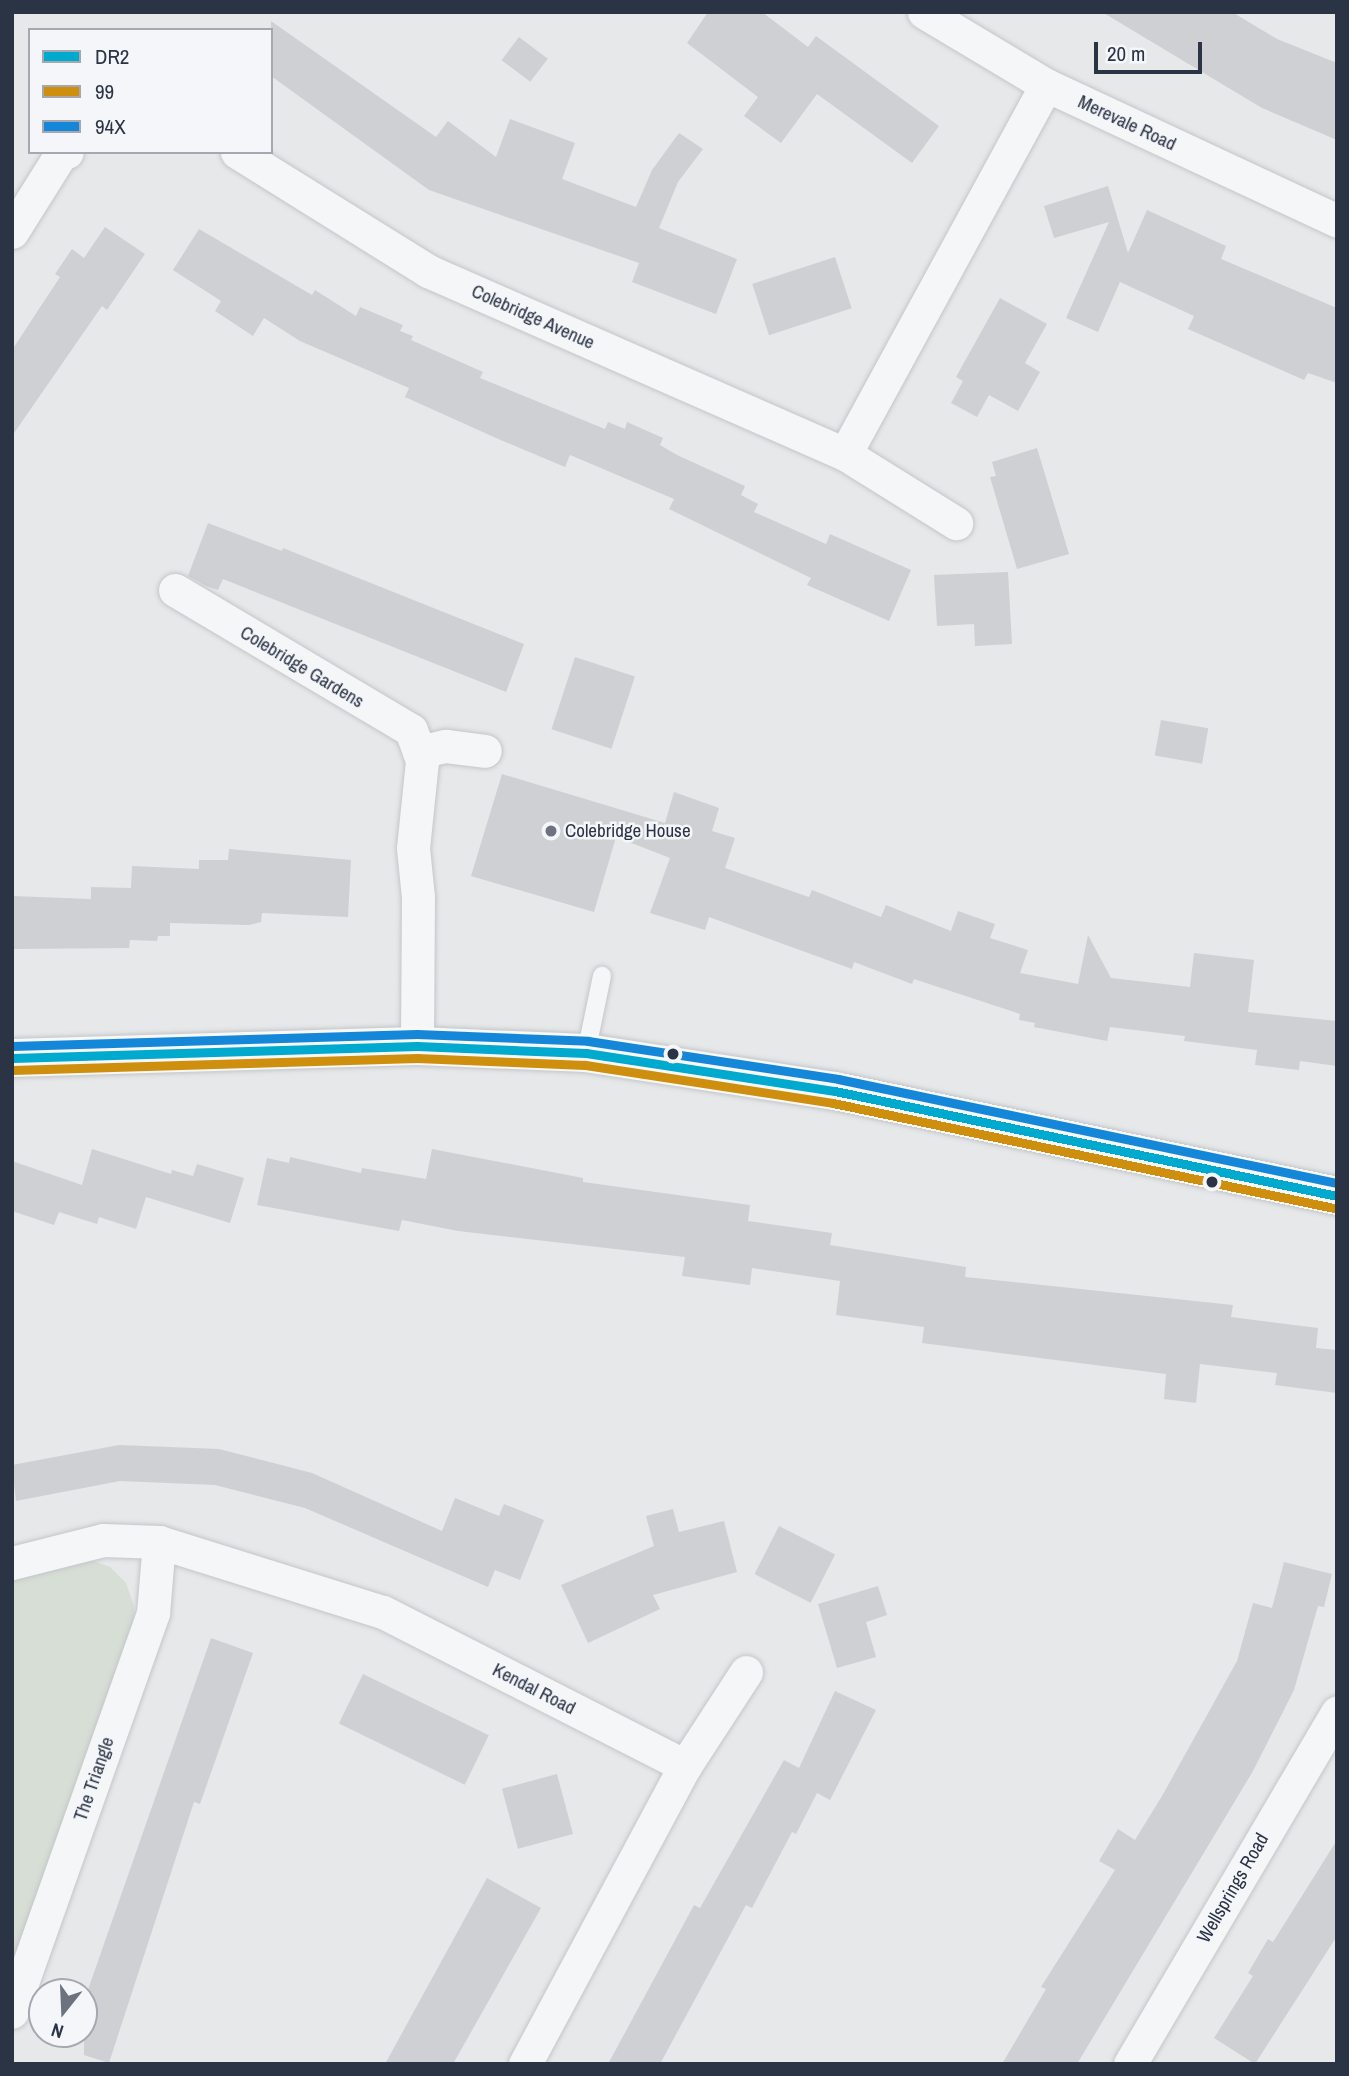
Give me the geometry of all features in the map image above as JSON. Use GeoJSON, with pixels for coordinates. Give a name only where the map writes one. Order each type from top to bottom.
{"type":"FeatureCollection","features":[{"type":"Feature","properties":{"kind":"main road"},"geometry":{"type":"LineString","coordinates":[[12,1058],[417,1046],[586,1053],[835,1091],[1337,1196]]}},
{"type":"Feature","properties":{"kind":"street","name":"Merevale Road"},"geometry":{"type":"LineString","coordinates":[[923,12],[1046,85],[1337,221]]}},
{"type":"Feature","properties":{"kind":"street"},"geometry":{"type":"LineString","coordinates":[[845,454],[1046,85]]}},
{"type":"Feature","properties":{"kind":"street"},"geometry":{"type":"LineString","coordinates":[[12,232],[61,154]]}},
{"type":"Feature","properties":{"kind":"street","name":"Colebridge Avenue"},"geometry":{"type":"LineString","coordinates":[[240,154],[428,271],[845,454],[956,523]]}},
{"type":"Feature","properties":{"kind":"street","name":"Colebridge Gardens"},"geometry":{"type":"LineString","coordinates":[[175,590],[411,730],[419,752]]}},
{"type":"Feature","properties":{"kind":"street"},"geometry":{"type":"LineString","coordinates":[[417,1046],[418,897],[413,848],[422,761],[419,752],[446,746],[485,751]]}},
{"type":"Feature","properties":{"kind":"street"},"geometry":{"type":"LineString","coordinates":[[12,1563],[103,1540],[159,1542]]}},
{"type":"Feature","properties":{"kind":"street","name":"Kendal Road"},"geometry":{"type":"LineString","coordinates":[[159,1542],[383,1612],[685,1766]]}},
{"type":"Feature","properties":{"kind":"street","name":"The Triangle"},"geometry":{"type":"LineString","coordinates":[[12,2012],[153,1613],[159,1542]]}},
{"type":"Feature","properties":{"kind":"street"},"geometry":{"type":"LineString","coordinates":[[525,2064],[685,1766],[746,1672]]}},
{"type":"Feature","properties":{"kind":"street","name":"Wellsprings Road"},"geometry":{"type":"LineString","coordinates":[[1130,2064],[1337,1712]]}},
{"type":"Feature","properties":{"kind":"lane"},"geometry":{"type":"LineString","coordinates":[[586,1053],[602,976]]}},
{"type":"Feature","properties":{"kind":"shaded area"},"geometry":{"type":"Polygon","coordinates":[[[85,1558],[110,1567],[126,1583],[134,1606],[135,1628],[12,1970],[12,1575],[85,1558]]]}},
{"type":"Feature","properties":{"kind":"building"},"geometry":{"type":"Polygon","coordinates":[[[708,12],[762,12],[808,47],[816,36],[939,126],[912,163],[817,94],[781,143],[744,116],[758,97],[687,43],[708,12]]]}},
{"type":"Feature","properties":{"kind":"building"},"geometry":{"type":"Polygon","coordinates":[[[1102,12],[1232,12],[1277,39],[1337,63],[1337,140],[1262,108],[1102,12]]]}},
{"type":"Feature","properties":{"kind":"building"},"geometry":{"type":"Polygon","coordinates":[[[271,21],[436,137],[448,121],[496,157],[510,119],[575,143],[562,179],[636,207],[652,170],[679,133],[703,149],[678,182],[659,228],[737,259],[716,314],[632,282],[639,263],[429,190],[273,77],[271,21]]]}},
{"type":"Feature","properties":{"kind":"building"},"geometry":{"type":"Polygon","coordinates":[[[519,37],[548,59],[530,82],[502,60],[519,37]]]}},
{"type":"Feature","properties":{"kind":"building"},"geometry":{"type":"Polygon","coordinates":[[[1108,186],[1128,253],[1147,210],[1226,246],[1221,259],[1337,308],[1337,383],[1308,373],[1304,380],[1188,329],[1194,316],[1120,282],[1098,332],[1066,318],[1109,222],[1054,238],[1044,206],[1108,186]]]}},
{"type":"Feature","properties":{"kind":"building"},"geometry":{"type":"Polygon","coordinates":[[[105,227],[145,254],[107,310],[102,306],[12,436],[12,350],[60,277],[55,274],[72,249],[84,258],[105,227]]]}},
{"type":"Feature","properties":{"kind":"building"},"geometry":{"type":"Polygon","coordinates":[[[199,229],[312,295],[315,290],[356,316],[360,307],[403,325],[400,331],[413,336],[411,340],[483,372],[480,378],[605,429],[608,422],[625,429],[627,422],[663,438],[660,445],[677,455],[745,486],[741,495],[758,504],[754,512],[826,544],[830,534],[911,570],[889,621],[807,585],[811,578],[669,509],[674,499],[570,455],[565,467],[496,438],[405,397],[409,388],[300,341],[264,318],[253,336],[215,311],[221,301],[173,270],[199,229]]]}},
{"type":"Feature","properties":{"kind":"building"},"geometry":{"type":"Polygon","coordinates":[[[835,257],[852,308],[769,335],[752,284],[835,257]]]}},
{"type":"Feature","properties":{"kind":"building"},"geometry":{"type":"Polygon","coordinates":[[[1000,298],[1047,324],[1025,363],[1040,372],[1018,411],[989,395],[977,417],[951,403],[963,381],[956,377],[1000,298]]]}},
{"type":"Feature","properties":{"kind":"building"},"geometry":{"type":"Polygon","coordinates":[[[1037,448],[1069,554],[1017,569],[990,477],[996,476],[992,462],[1037,448]]]}},
{"type":"Feature","properties":{"kind":"building"},"geometry":{"type":"Polygon","coordinates":[[[208,523],[282,551],[283,548],[524,644],[506,692],[223,579],[218,590],[188,576],[208,523]]]}},
{"type":"Feature","properties":{"kind":"building"},"geometry":{"type":"Polygon","coordinates":[[[1008,572],[1012,644],[975,646],[974,624],[937,626],[934,575],[1008,572]]]}},
{"type":"Feature","properties":{"kind":"building"},"geometry":{"type":"Polygon","coordinates":[[[575,657],[635,676],[611,749],[552,729],[575,657]]]}},
{"type":"Feature","properties":{"kind":"building"},"geometry":{"type":"Polygon","coordinates":[[[1161,720],[1208,728],[1202,764],[1155,755],[1161,720]]]}},
{"type":"Feature","properties":{"kind":"building"},"geometry":{"type":"Polygon","coordinates":[[[502,774],[665,823],[674,792],[719,808],[712,831],[735,838],[725,868],[809,897],[812,890],[881,917],[886,905],[951,931],[958,911],[995,924],[990,938],[1028,950],[1020,973],[1078,984],[1088,935],[1111,978],[1190,987],[1194,953],[1254,960],[1248,1012],[1337,1021],[1337,1066],[1300,1061],[1299,1070],[1255,1065],[1257,1050],[1184,1041],[1185,1036],[1110,1027],[1107,1041],[1034,1027],[1035,1023],[1019,1020],[1020,1014],[914,979],[912,984],[854,962],[852,969],[709,917],[705,930],[650,913],[670,858],[616,837],[594,912],[471,876],[502,774]]]}},
{"type":"Feature","properties":{"kind":"building"},"geometry":{"type":"Polygon","coordinates":[[[229,849],[351,860],[348,917],[262,913],[261,922],[249,925],[170,923],[170,936],[158,936],[157,941],[130,940],[129,948],[12,949],[12,896],[91,899],[91,887],[131,888],[132,866],[199,869],[199,860],[228,860],[229,849]]]}},
{"type":"Feature","properties":{"kind":"building"},"geometry":{"type":"Polygon","coordinates":[[[92,1149],[171,1174],[172,1170],[193,1176],[197,1164],[244,1178],[230,1223],[146,1197],[136,1229],[99,1217],[97,1224],[59,1212],[54,1225],[12,1211],[12,1161],[82,1185],[92,1149]]]}},
{"type":"Feature","properties":{"kind":"building"},"geometry":{"type":"Polygon","coordinates":[[[432,1149],[583,1178],[583,1182],[750,1205],[748,1221],[832,1233],[830,1245],[966,1267],[965,1277],[1233,1305],[1231,1317],[1318,1328],[1316,1348],[1337,1350],[1337,1393],[1275,1385],[1277,1373],[1200,1364],[1196,1403],[1164,1399],[1166,1374],[922,1343],[924,1327],[836,1315],[840,1281],[752,1268],[750,1285],[682,1276],[685,1257],[458,1231],[402,1220],[399,1231],[257,1205],[267,1158],[289,1163],[290,1157],[361,1173],[362,1168],[426,1179],[432,1149]]]}},
{"type":"Feature","properties":{"kind":"building"},"geometry":{"type":"Polygon","coordinates":[[[119,1445],[219,1449],[312,1473],[442,1531],[455,1498],[499,1516],[504,1504],[544,1520],[520,1580],[495,1570],[488,1587],[305,1508],[215,1485],[120,1481],[16,1501],[12,1465],[119,1445]]]}},
{"type":"Feature","properties":{"kind":"building"},"geometry":{"type":"Polygon","coordinates":[[[673,1509],[679,1532],[724,1521],[737,1572],[653,1595],[660,1609],[588,1643],[561,1585],[654,1546],[646,1516],[673,1509]]]}},
{"type":"Feature","properties":{"kind":"building"},"geometry":{"type":"Polygon","coordinates":[[[779,1526],[835,1555],[811,1603],[754,1574],[779,1526]]]}},
{"type":"Feature","properties":{"kind":"building"},"geometry":{"type":"Polygon","coordinates":[[[1284,1562],[1332,1574],[1324,1607],[1318,1606],[1294,1690],[1253,1771],[1077,2064],[1002,2064],[1046,1989],[1041,1987],[1115,1870],[1099,1861],[1118,1829],[1135,1840],[1237,1661],[1253,1603],[1272,1608],[1284,1562]]]}},
{"type":"Feature","properties":{"kind":"building"},"geometry":{"type":"Polygon","coordinates":[[[878,1586],[887,1615],[866,1622],[876,1657],[837,1668],[818,1604],[878,1586]]]}},
{"type":"Feature","properties":{"kind":"building"},"geometry":{"type":"Polygon","coordinates":[[[211,1638],[253,1653],[200,1804],[194,1802],[109,2063],[84,2055],[84,2048],[98,2048],[98,1978],[92,1978],[211,1638]]]}},
{"type":"Feature","properties":{"kind":"building"},"geometry":{"type":"Polygon","coordinates":[[[363,1674],[489,1735],[465,1785],[339,1723],[363,1674]]]}},
{"type":"Feature","properties":{"kind":"building"},"geometry":{"type":"Polygon","coordinates":[[[835,1691],[876,1710],[830,1800],[817,1793],[796,1834],[792,1832],[752,1908],[746,1905],[660,2064],[608,2064],[694,1905],[700,1908],[784,1760],[799,1768],[835,1691]]]}},
{"type":"Feature","properties":{"kind":"building"},"geometry":{"type":"Polygon","coordinates":[[[557,1774],[573,1834],[518,1849],[502,1789],[557,1774]]]}},
{"type":"Feature","properties":{"kind":"building"},"geometry":{"type":"Polygon","coordinates":[[[1337,1840],[1337,1936],[1255,2064],[1214,2038],[1253,1976],[1248,1973],[1268,1939],[1273,1942],[1337,1840]]]}},
{"type":"Feature","properties":{"kind":"building"},"geometry":{"type":"Polygon","coordinates":[[[487,1878],[541,1908],[453,2064],[385,2064],[487,1878]]]}},
{"type":"Feature","properties":{"kind":"transit line","name":"94X"},"geometry":{"type":"LineString","coordinates":[[12,1046],[417,1034],[588,1041],[838,1079],[1337,1183]]}},
{"type":"Feature","properties":{"kind":"transit line","name":"DR2"},"geometry":{"type":"LineString","coordinates":[[12,1058],[417,1046],[586,1053],[835,1091],[1337,1196]]}},
{"type":"Feature","properties":{"kind":"transit line","name":"99"},"geometry":{"type":"LineString","coordinates":[[12,1070],[417,1058],[585,1065],[833,1103],[1334,1208]]}},
{"type":"Feature","properties":{"kind":"place","name":"Colebridge House"},"geometry":{"type":"Point","coordinates":[551,831]}}]}
